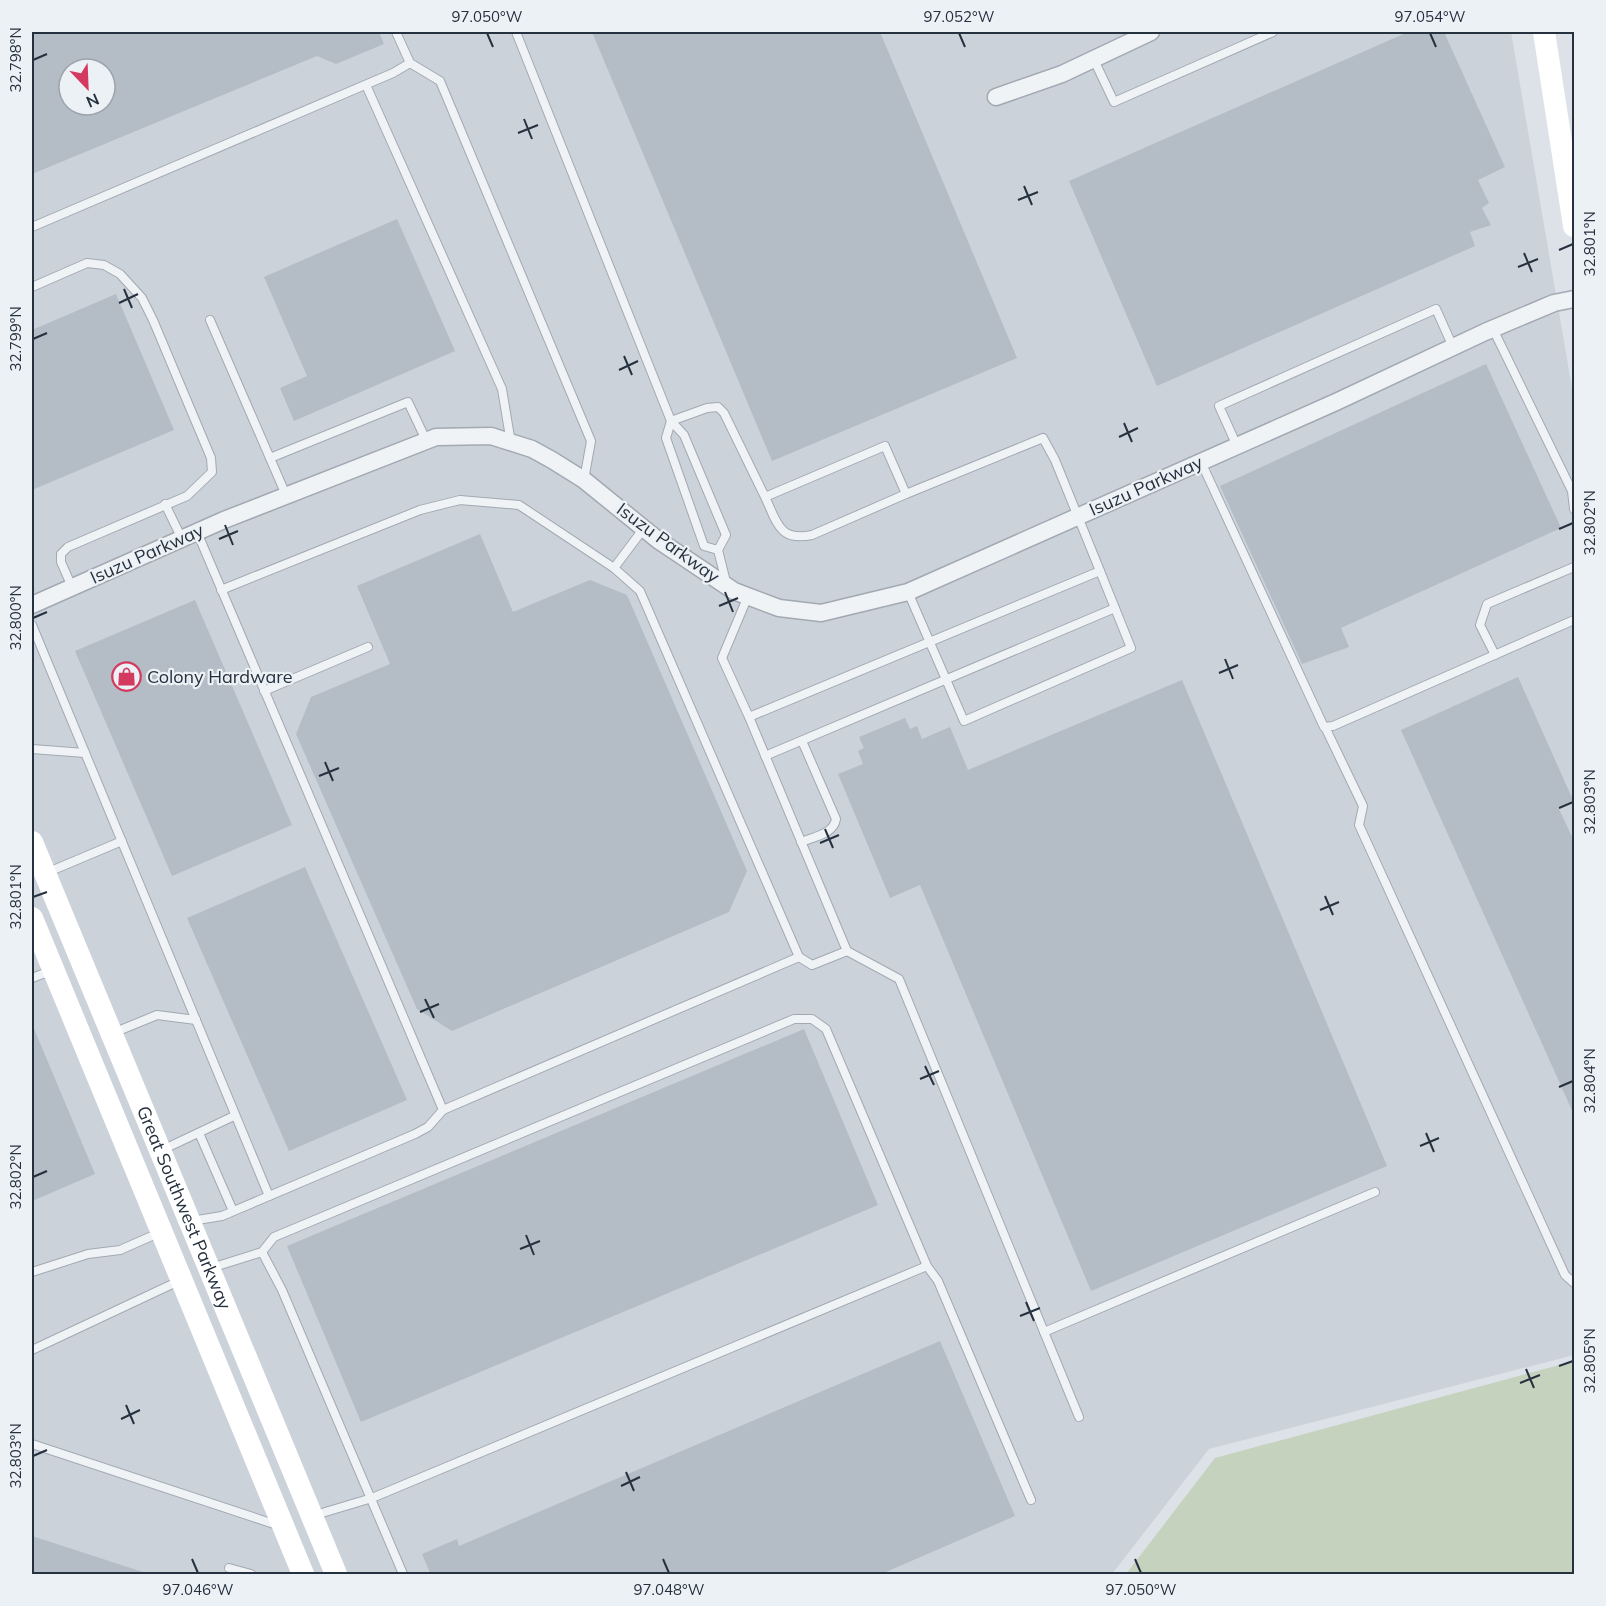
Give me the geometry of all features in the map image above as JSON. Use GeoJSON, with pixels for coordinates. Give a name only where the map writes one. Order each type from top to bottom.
{"type":"FeatureCollection","features":[{"type":"Feature","properties":{"kind":"street"},"geometry":{"type":"LineString","coordinates":[[996,97],[1094,60],[1151,32]]}},
{"type":"Feature","properties":{"kind":"street"},"geometry":{"type":"LineString","coordinates":[[1544,32],[1575,226]]}},
{"type":"Feature","properties":{"kind":"street","name":"Isuzu Parkway"},"geometry":{"type":"LineString","coordinates":[[32,605],[286,495],[436,436],[491,436],[532,449],[584,480],[644,528],[728,586],[779,608],[821,613],[908,592],[1493,329],[1554,303],[1575,299]]}},
{"type":"Feature","properties":{"kind":"street","name":"Great Southwest Parkway"},"geometry":{"type":"LineString","coordinates":[[32,842],[336,1575]]}},
{"type":"Feature","properties":{"kind":"street","name":"Great Southwest Parkway"},"geometry":{"type":"LineString","coordinates":[[33,924],[303,1575]]}},
{"type":"Feature","properties":{"kind":"street"},"geometry":{"type":"LineString","coordinates":[[84,1045],[112,1033]]}},
{"type":"Feature","properties":{"kind":"street"},"geometry":{"type":"LineString","coordinates":[[161,1232],[190,1221]]}},
{"type":"Feature","properties":{"kind":"street"},"geometry":{"type":"LineString","coordinates":[[182,1280],[210,1269]]}},
{"type":"Feature","properties":{"kind":"street"},"geometry":{"type":"LineString","coordinates":[[284,1527],[312,1516]]}},
{"type":"Feature","properties":{"kind":"lane"},"geometry":{"type":"LineString","coordinates":[[396,32],[410,63],[440,81],[591,441],[584,480]]}},
{"type":"Feature","properties":{"kind":"lane"},"geometry":{"type":"LineString","coordinates":[[516,32],[671,421],[684,435],[726,535],[718,550],[728,586]]}},
{"type":"Feature","properties":{"kind":"lane"},"geometry":{"type":"LineString","coordinates":[[1094,60],[1114,102],[1273,32]]}},
{"type":"Feature","properties":{"kind":"lane"},"geometry":{"type":"LineString","coordinates":[[32,227],[366,85],[410,63]]}},
{"type":"Feature","properties":{"kind":"lane"},"geometry":{"type":"LineString","coordinates":[[366,85],[502,388],[511,443]]}},
{"type":"Feature","properties":{"kind":"lane"},"geometry":{"type":"LineString","coordinates":[[32,287],[87,263],[104,265],[120,274],[142,298],[211,458],[212,472],[201,485],[187,495],[68,547],[62,554],[61,562],[72,587]]}},
{"type":"Feature","properties":{"kind":"lane"},"geometry":{"type":"LineString","coordinates":[[1237,446],[1220,406],[1366,339],[1436,309],[1453,347]]}},
{"type":"Feature","properties":{"kind":"lane"},"geometry":{"type":"LineString","coordinates":[[210,320],[286,495]]}},
{"type":"Feature","properties":{"kind":"lane"},"geometry":{"type":"LineString","coordinates":[[1493,329],[1572,491],[1575,509]]}},
{"type":"Feature","properties":{"kind":"lane"},"geometry":{"type":"LineString","coordinates":[[270,458],[408,402],[426,440]]}},
{"type":"Feature","properties":{"kind":"lane"},"geometry":{"type":"LineString","coordinates":[[671,421],[707,408],[718,407],[724,412],[780,528],[788,535],[797,538],[812,535],[1043,438],[1052,452],[1131,648],[964,721],[908,592]]}},
{"type":"Feature","properties":{"kind":"lane"},"geometry":{"type":"LineString","coordinates":[[671,421],[666,438],[704,546],[718,550]]}},
{"type":"Feature","properties":{"kind":"lane"},"geometry":{"type":"LineString","coordinates":[[765,497],[885,446],[906,494]]}},
{"type":"Feature","properties":{"kind":"lane"},"geometry":{"type":"LineString","coordinates":[[1201,462],[1362,806],[1359,825],[1565,1275],[1575,1283]]}},
{"type":"Feature","properties":{"kind":"lane"},"geometry":{"type":"LineString","coordinates":[[222,590],[420,510],[460,500],[519,505],[614,568],[640,591],[799,957],[812,965],[847,951]]}},
{"type":"Feature","properties":{"kind":"lane"},"geometry":{"type":"LineString","coordinates":[[165,504],[189,536],[222,590],[442,1110]]}},
{"type":"Feature","properties":{"kind":"lane"},"geometry":{"type":"LineString","coordinates":[[614,568],[644,528]]}},
{"type":"Feature","properties":{"kind":"lane"},"geometry":{"type":"LineString","coordinates":[[1495,655],[1480,624],[1487,604],[1575,567]]}},
{"type":"Feature","properties":{"kind":"lane"},"geometry":{"type":"LineString","coordinates":[[749,717],[1100,572]]}},
{"type":"Feature","properties":{"kind":"lane"},"geometry":{"type":"LineString","coordinates":[[748,596],[722,658],[847,951],[899,979],[1079,1417]]}},
{"type":"Feature","properties":{"kind":"lane"},"geometry":{"type":"LineString","coordinates":[[765,756],[1115,608]]}},
{"type":"Feature","properties":{"kind":"lane"},"geometry":{"type":"LineString","coordinates":[[1325,727],[1333,726],[1575,620]]}},
{"type":"Feature","properties":{"kind":"lane"},"geometry":{"type":"LineString","coordinates":[[32,625],[269,1196]]}},
{"type":"Feature","properties":{"kind":"lane"},"geometry":{"type":"LineString","coordinates":[[264,691],[368,647]]}},
{"type":"Feature","properties":{"kind":"lane"},"geometry":{"type":"LineString","coordinates":[[801,842],[831,830],[836,819],[802,741]]}},
{"type":"Feature","properties":{"kind":"lane"},"geometry":{"type":"LineString","coordinates":[[32,749],[85,753]]}},
{"type":"Feature","properties":{"kind":"lane"},"geometry":{"type":"LineString","coordinates":[[45,873],[122,841]]}},
{"type":"Feature","properties":{"kind":"lane"},"geometry":{"type":"LineString","coordinates":[[190,1221],[222,1216],[415,1134],[428,1127],[442,1110],[799,957]]}},
{"type":"Feature","properties":{"kind":"lane"},"geometry":{"type":"LineString","coordinates":[[32,978],[53,970]]}},
{"type":"Feature","properties":{"kind":"lane"},"geometry":{"type":"LineString","coordinates":[[112,1033],[157,1015],[196,1020]]}},
{"type":"Feature","properties":{"kind":"lane"},"geometry":{"type":"LineString","coordinates":[[210,1269],[262,1252],[274,1237],[794,1019],[812,1019],[826,1029],[927,1266],[938,1281],[1031,1500]]}},
{"type":"Feature","properties":{"kind":"lane"},"geometry":{"type":"LineString","coordinates":[[161,1150],[234,1116]]}},
{"type":"Feature","properties":{"kind":"lane"},"geometry":{"type":"LineString","coordinates":[[199,1132],[233,1211]]}},
{"type":"Feature","properties":{"kind":"lane"},"geometry":{"type":"LineString","coordinates":[[1044,1332],[1375,1192]]}},
{"type":"Feature","properties":{"kind":"lane"},"geometry":{"type":"LineString","coordinates":[[32,1272],[88,1254],[120,1250],[161,1232]]}},
{"type":"Feature","properties":{"kind":"lane"},"geometry":{"type":"LineString","coordinates":[[262,1252],[282,1290],[403,1575]]}},
{"type":"Feature","properties":{"kind":"lane"},"geometry":{"type":"LineString","coordinates":[[312,1516],[372,1498],[927,1266]]}},
{"type":"Feature","properties":{"kind":"lane"},"geometry":{"type":"LineString","coordinates":[[32,1350],[182,1280]]}},
{"type":"Feature","properties":{"kind":"lane"},"geometry":{"type":"LineString","coordinates":[[32,1444],[284,1527]]}},
{"type":"Feature","properties":{"kind":"lane"},"geometry":{"type":"LineString","coordinates":[[229,1568],[250,1575]]}},
{"type":"Feature","properties":{"kind":"shaded area"},"geometry":{"type":"Polygon","coordinates":[[[32,32],[1511,32],[1574,400],[1574,1355],[1209,1449],[1112,1574],[32,1574],[32,32]]]}},
{"type":"Feature","properties":{"kind":"green space"},"geometry":{"type":"Polygon","coordinates":[[[1574,1361],[1574,1574],[1126,1574],[1215,1458],[1574,1361]]]}},
{"type":"Feature","properties":{"kind":"building"},"geometry":{"type":"Polygon","coordinates":[[[32,32],[379,32],[384,44],[336,64],[317,56],[32,174],[32,32]]]}},
{"type":"Feature","properties":{"kind":"building"},"geometry":{"type":"Polygon","coordinates":[[[592,32],[880,32],[1017,358],[772,461],[592,32]]]}},
{"type":"Feature","properties":{"kind":"building"},"geometry":{"type":"Polygon","coordinates":[[[1408,32],[1444,32],[1505,167],[1478,180],[1489,203],[1482,208],[1491,225],[1470,232],[1475,246],[1157,386],[1069,181],[1408,32]]]}},
{"type":"Feature","properties":{"kind":"building"},"geometry":{"type":"Polygon","coordinates":[[[397,219],[455,351],[294,421],[280,388],[307,376],[264,277],[397,219]]]}},
{"type":"Feature","properties":{"kind":"building"},"geometry":{"type":"Polygon","coordinates":[[[116,294],[174,430],[32,490],[32,330],[116,294]]]}},
{"type":"Feature","properties":{"kind":"building"},"geometry":{"type":"Polygon","coordinates":[[[1486,364],[1561,528],[1341,628],[1349,647],[1302,664],[1220,486],[1486,364]]]}},
{"type":"Feature","properties":{"kind":"building"},"geometry":{"type":"Polygon","coordinates":[[[480,534],[513,612],[590,580],[627,595],[747,871],[729,912],[452,1031],[417,1009],[296,734],[311,697],[390,664],[357,586],[480,534]]]}},
{"type":"Feature","properties":{"kind":"building"},"geometry":{"type":"Polygon","coordinates":[[[195,600],[292,825],[172,876],[75,651],[195,600]]]}},
{"type":"Feature","properties":{"kind":"building"},"geometry":{"type":"Polygon","coordinates":[[[1518,677],[1573,800],[1558,807],[1575,843],[1575,1117],[1401,730],[1518,677]]]}},
{"type":"Feature","properties":{"kind":"building"},"geometry":{"type":"Polygon","coordinates":[[[1182,680],[1387,1166],[1091,1291],[920,885],[890,898],[838,774],[863,764],[858,751],[864,748],[859,737],[905,718],[910,729],[917,726],[922,739],[950,727],[968,770],[1182,680]]]}},
{"type":"Feature","properties":{"kind":"building"},"geometry":{"type":"Polygon","coordinates":[[[305,867],[407,1100],[289,1151],[187,918],[305,867]]]}},
{"type":"Feature","properties":{"kind":"building"},"geometry":{"type":"Polygon","coordinates":[[[32,1024],[95,1174],[32,1201],[32,1024]]]}},
{"type":"Feature","properties":{"kind":"building"},"geometry":{"type":"Polygon","coordinates":[[[804,1029],[878,1205],[361,1422],[287,1246],[804,1029]]]}},
{"type":"Feature","properties":{"kind":"building"},"geometry":{"type":"Polygon","coordinates":[[[940,1341],[1015,1516],[879,1575],[431,1575],[422,1554],[457,1539],[459,1546],[940,1341]]]}},
{"type":"Feature","properties":{"kind":"building"},"geometry":{"type":"Polygon","coordinates":[[[32,1536],[143,1572],[143,1575],[32,1575],[32,1536]]]}},
{"type":"Feature","properties":{"kind":"place","name":"Colony Hardware"},"geometry":{"type":"Point","coordinates":[126,677]}}]}
